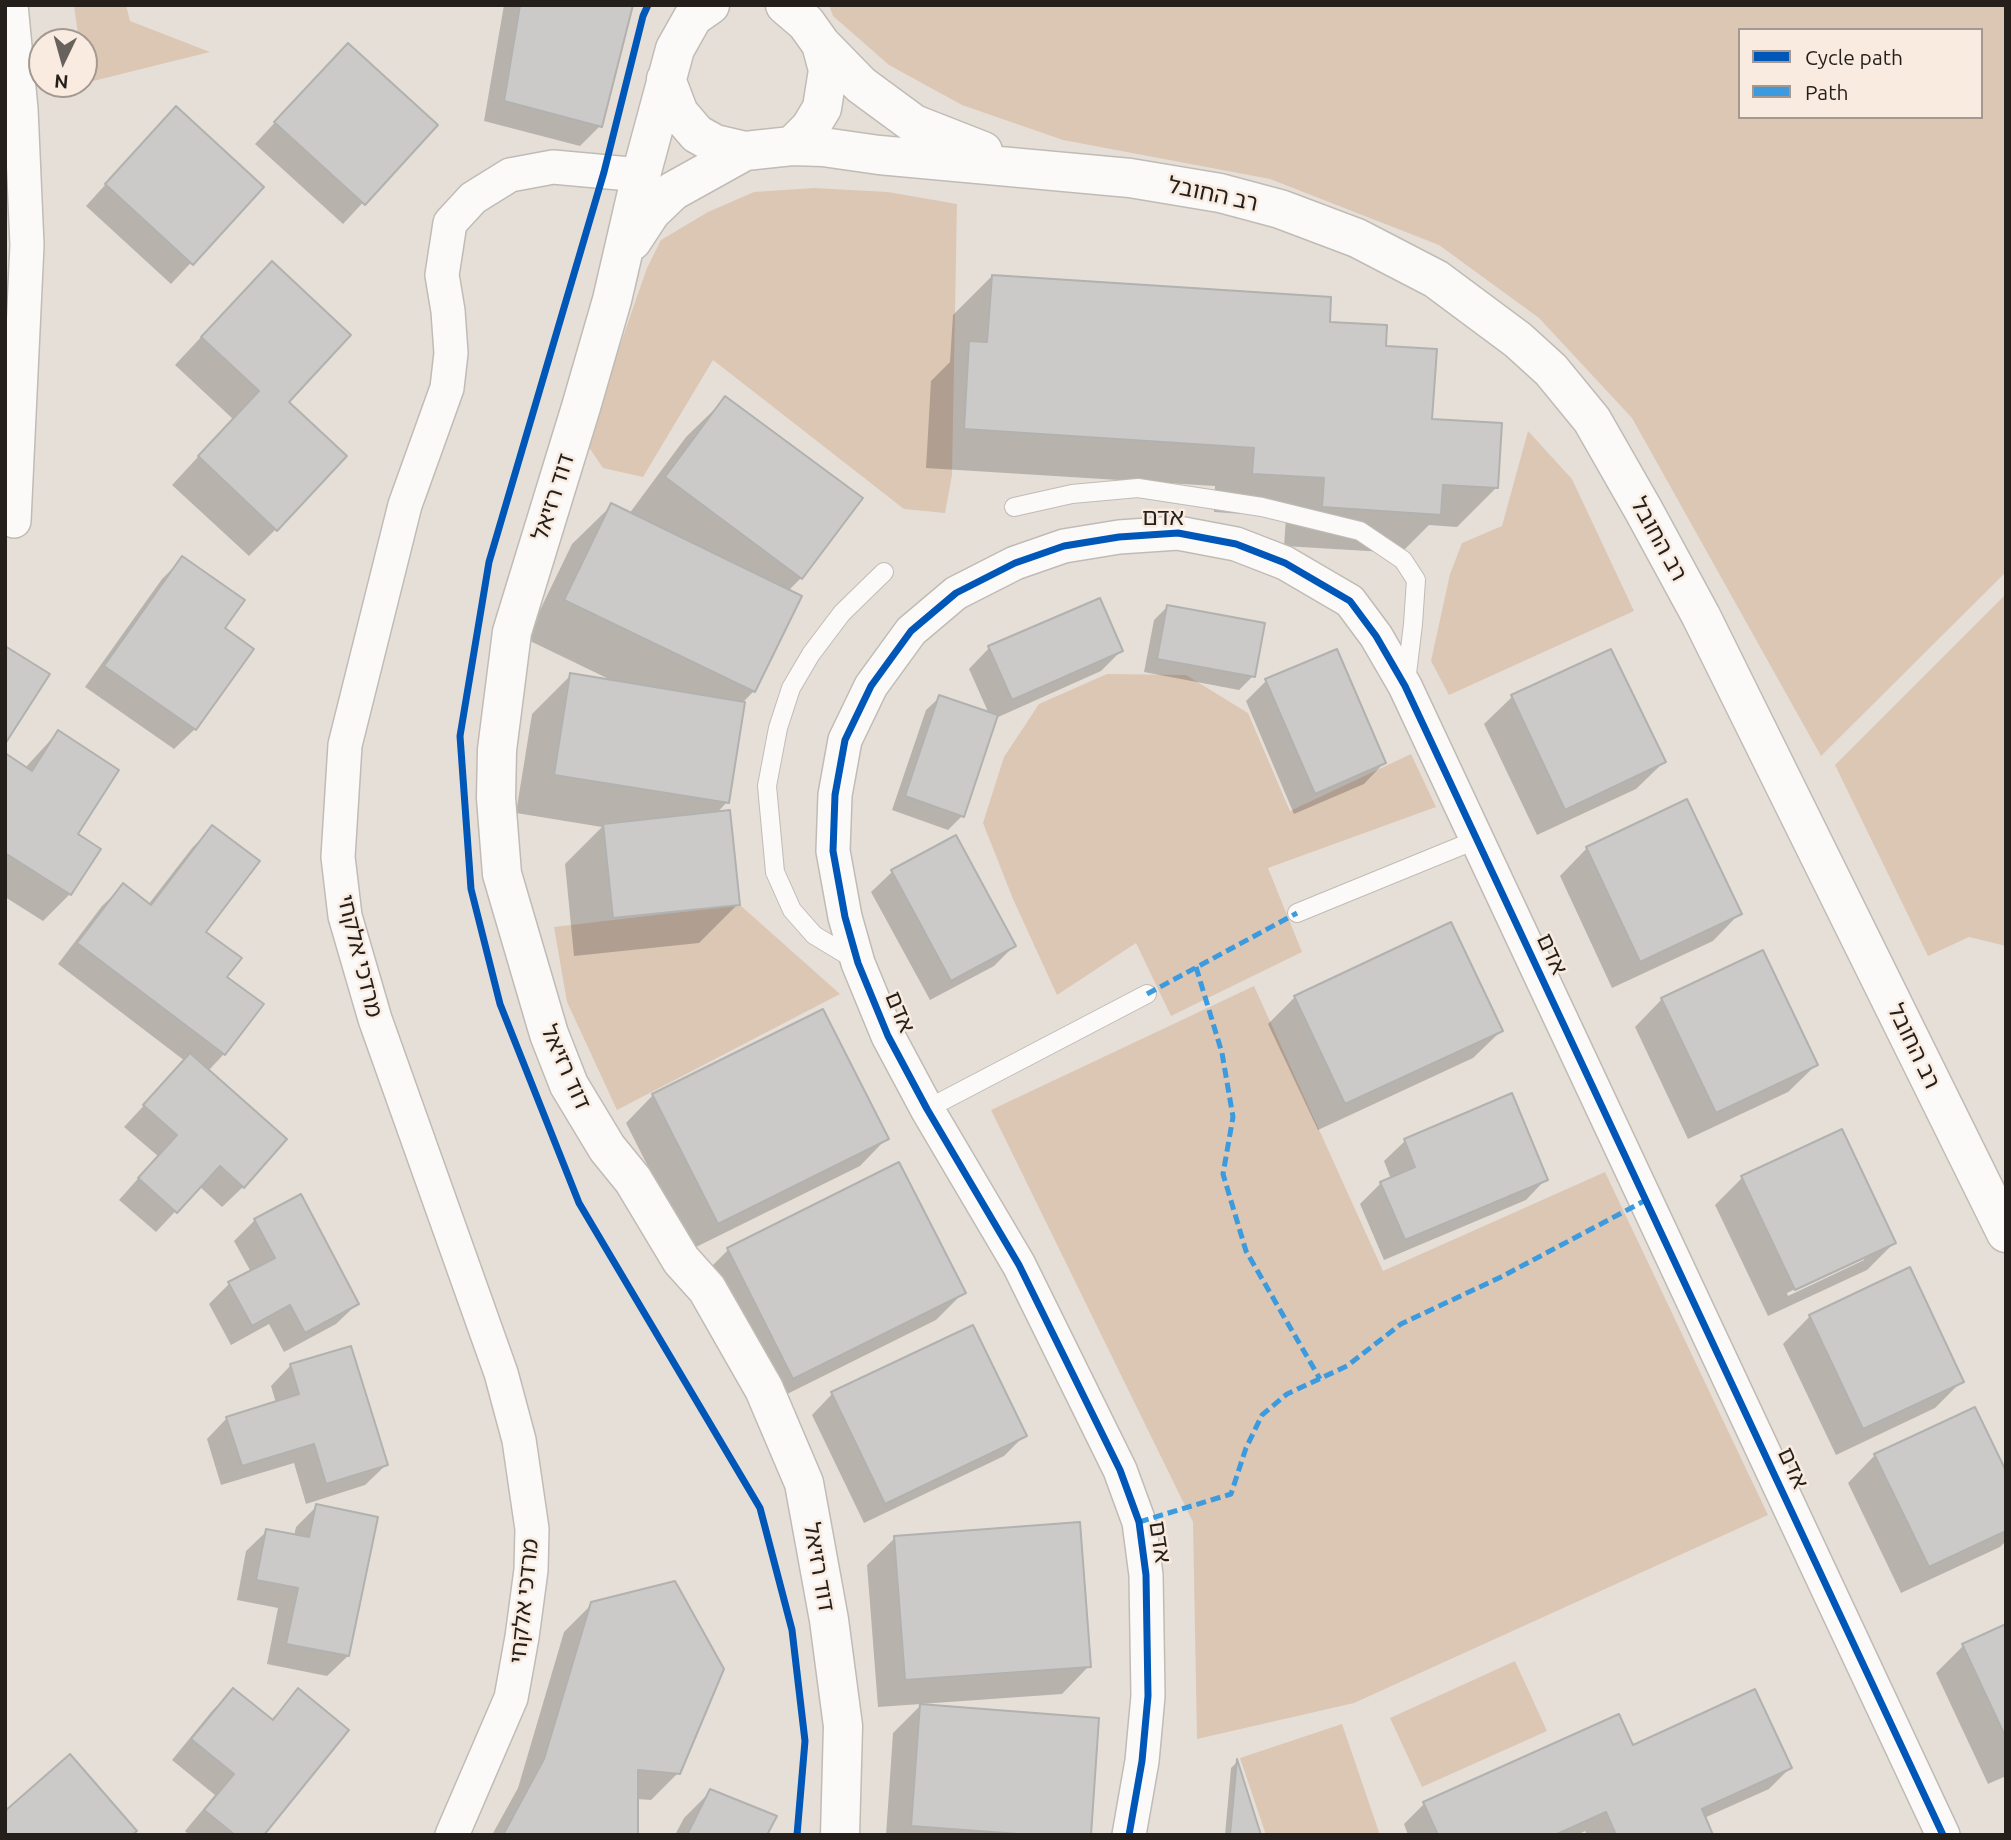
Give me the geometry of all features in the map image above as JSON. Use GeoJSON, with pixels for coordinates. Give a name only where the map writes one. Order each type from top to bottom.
{"type":"FeatureCollection","features":[{"type":"Feature","properties":{"kind":"street"},"geometry":{"type":"LineString","coordinates":[[11,5],[21,109],[27,245],[15,521]]}},
{"type":"Feature","properties":{"kind":"street","name":"רב החובל"},"geometry":{"type":"LineString","coordinates":[[788,6],[860,85],[914,124],[1028,168]]}},
{"type":"Feature","properties":{"kind":"street","name":"דוד רזיאל"},"geometry":{"type":"LineString","coordinates":[[699,9],[675,49],[641,175],[612,300],[512,632],[496,750],[496,798],[502,874],[549,1034],[569,1085],[607,1148],[633,1180],[681,1260],[707,1289],[764,1389],[804,1483],[829,1620],[842,1726],[840,1835]]}},
{"type":"Feature","properties":{"kind":"street"},"geometry":{"type":"LineString","coordinates":[[792,146],[810,128],[822,108],[828,70],[821,44]]}},
{"type":"Feature","properties":{"kind":"street"},"geometry":{"type":"LineString","coordinates":[[666,79],[679,113],[697,134],[715,144],[745,151]]}},
{"type":"Feature","properties":{"kind":"street","name":"רב החובל"},"geometry":{"type":"LineString","coordinates":[[745,151],[792,146],[1130,178],[1220,193],[1280,209],[1357,238],[1436,279],[1518,340],[1551,370],[1592,420],[1701,616],[2006,1233]]}},
{"type":"Feature","properties":{"kind":"street","name":"דוד רזיאל"},"geometry":{"type":"LineString","coordinates":[[621,258],[651,212],[673,191],[745,151]]}},
{"type":"Feature","properties":{"kind":"street","name":"מרדכי אלקחי"},"geometry":{"type":"LineString","coordinates":[[452,1835],[511,1698],[531,1570],[532,1529],[529,1496],[519,1440],[501,1373],[375,1019],[345,916],[338,857],[345,745],[405,505],[447,388],[451,353],[442,275],[450,223],[473,198],[510,175],[552,167],[641,175]]}},
{"type":"Feature","properties":{"kind":"street","name":"אדם"},"geometry":{"type":"LineString","coordinates":[[1129,1835],[1142,1761],[1148,1696],[1146,1575],[1139,1522],[1120,1469],[1019,1265],[927,1109],[888,1036],[858,962],[845,917],[833,851],[835,796],[845,740],[871,686],[911,631],[956,593],[1015,563],[1064,546],[1119,537],[1178,533],[1236,544],[1286,563],[1350,601],[1376,636],[1405,685],[1944,1835]]}},
{"type":"Feature","properties":{"kind":"lane"},"geometry":{"type":"LineString","coordinates":[[1014,507],[1072,494],[1138,488],[1262,507],[1360,531],[1403,560],[1416,580],[1405,685]]}},
{"type":"Feature","properties":{"kind":"lane"},"geometry":{"type":"LineString","coordinates":[[858,962],[814,935],[792,909],[775,872],[767,786],[778,728],[791,688],[811,654],[842,613],[884,572]]}},
{"type":"Feature","properties":{"kind":"lane"},"geometry":{"type":"LineString","coordinates":[[1297,913],[1478,839]]}},
{"type":"Feature","properties":{"kind":"lane"},"geometry":{"type":"LineString","coordinates":[[927,1109],[1147,994]]}},
{"type":"Feature","properties":{"kind":"shaded area"},"geometry":{"type":"Polygon","coordinates":[[[74,5],[126,5],[130,21],[210,52],[98,80],[98,28],[77,28],[74,5]]]}},
{"type":"Feature","properties":{"kind":"shaded area"},"geometry":{"type":"Polygon","coordinates":[[[829,5],[2006,5],[2006,572],[1821,756],[1632,418],[1539,318],[1439,245],[1270,179],[1063,140],[962,105],[889,65],[833,16],[829,5]]]}},
{"type":"Feature","properties":{"kind":"shaded area"},"geometry":{"type":"Polygon","coordinates":[[[814,188],[888,192],[957,204],[952,475],[945,513],[904,509],[713,360],[643,477],[603,468],[586,443],[647,268],[661,240],[708,212],[754,192],[814,188]]]}},
{"type":"Feature","properties":{"kind":"shaded area"},"geometry":{"type":"Polygon","coordinates":[[[1528,431],[1572,479],[1634,611],[1449,695],[1431,661],[1450,574],[1462,543],[1502,526],[1528,431]]]}},
{"type":"Feature","properties":{"kind":"shaded area"},"geometry":{"type":"Polygon","coordinates":[[[2006,594],[2006,946],[1969,937],[1928,956],[1835,765],[2006,594]]]}},
{"type":"Feature","properties":{"kind":"shaded area"},"geometry":{"type":"Polygon","coordinates":[[[1107,674],[1186,675],[1248,713],[1290,811],[1411,754],[1436,807],[1268,868],[1302,952],[1171,1016],[1136,943],[1057,995],[1013,899],[983,823],[1004,757],[1039,704],[1107,674]]]}},
{"type":"Feature","properties":{"kind":"shaded area"},"geometry":{"type":"Polygon","coordinates":[[[740,905],[840,994],[617,1110],[567,1002],[554,927],[740,905]]]}},
{"type":"Feature","properties":{"kind":"shaded area"},"geometry":{"type":"Polygon","coordinates":[[[1254,986],[1383,1271],[1605,1172],[1768,1515],[1354,1703],[1197,1739],[1193,1522],[991,1110],[1254,986]]]}},
{"type":"Feature","properties":{"kind":"shaded area"},"geometry":{"type":"Polygon","coordinates":[[[1515,1661],[1547,1731],[1422,1787],[1390,1718],[1515,1661]]]}},
{"type":"Feature","properties":{"kind":"shaded area"},"geometry":{"type":"Polygon","coordinates":[[[1342,1724],[1380,1835],[1266,1835],[1240,1758],[1342,1724]]]}},
{"type":"Feature","properties":{"kind":"building"},"geometry":{"type":"Polygon","coordinates":[[[520,5],[633,5],[602,127],[504,101],[520,5]]]}},
{"type":"Feature","properties":{"kind":"building"},"geometry":{"type":"Polygon","coordinates":[[[348,43],[438,125],[365,205],[274,122],[348,43]]]}},
{"type":"Feature","properties":{"kind":"building"},"geometry":{"type":"Polygon","coordinates":[[[176,106],[264,187],[193,265],[105,184],[176,106]]]}},
{"type":"Feature","properties":{"kind":"building"},"geometry":{"type":"Polygon","coordinates":[[[272,261],[351,335],[289,402],[347,456],[277,531],[198,456],[259,391],[201,337],[272,261]]]}},
{"type":"Feature","properties":{"kind":"building"},"geometry":{"type":"Polygon","coordinates":[[[992,275],[1331,297],[1330,322],[1387,325],[1386,346],[1437,349],[1432,419],[1502,423],[1498,488],[1443,485],[1441,515],[1322,507],[1324,478],[1252,474],[1254,448],[964,429],[969,341],[987,342],[992,275]]]}},
{"type":"Feature","properties":{"kind":"building"},"geometry":{"type":"Polygon","coordinates":[[[725,396],[863,498],[802,579],[665,477],[725,396]]]}},
{"type":"Feature","properties":{"kind":"building"},"geometry":{"type":"Polygon","coordinates":[[[611,503],[802,596],[755,692],[564,600],[611,503]]]}},
{"type":"Feature","properties":{"kind":"building"},"geometry":{"type":"Polygon","coordinates":[[[182,556],[245,600],[225,628],[254,649],[196,730],[104,666],[182,556]]]}},
{"type":"Feature","properties":{"kind":"building"},"geometry":{"type":"Polygon","coordinates":[[[1100,598],[1123,651],[1012,700],[988,646],[1100,598]]]}},
{"type":"Feature","properties":{"kind":"building"},"geometry":{"type":"Polygon","coordinates":[[[1167,605],[1265,623],[1255,677],[1157,659],[1167,605]]]}},
{"type":"Feature","properties":{"kind":"building"},"geometry":{"type":"Polygon","coordinates":[[[5,646],[50,674],[5,744],[5,646]]]}},
{"type":"Feature","properties":{"kind":"building"},"geometry":{"type":"Polygon","coordinates":[[[1337,649],[1386,763],[1315,794],[1265,679],[1337,649]]]}},
{"type":"Feature","properties":{"kind":"building"},"geometry":{"type":"Polygon","coordinates":[[[1611,649],[1666,762],[1565,810],[1511,695],[1611,649]]]}},
{"type":"Feature","properties":{"kind":"building"},"geometry":{"type":"Polygon","coordinates":[[[570,673],[745,702],[729,803],[554,775],[570,673]]]}},
{"type":"Feature","properties":{"kind":"building"},"geometry":{"type":"Polygon","coordinates":[[[939,695],[998,715],[964,817],[905,796],[939,695]]]}},
{"type":"Feature","properties":{"kind":"building"},"geometry":{"type":"Polygon","coordinates":[[[58,730],[119,770],[78,834],[101,849],[71,895],[5,853],[5,753],[32,771],[58,730]]]}},
{"type":"Feature","properties":{"kind":"building"},"geometry":{"type":"Polygon","coordinates":[[[1687,799],[1742,914],[1640,962],[1586,847],[1687,799]]]}},
{"type":"Feature","properties":{"kind":"building"},"geometry":{"type":"Polygon","coordinates":[[[730,810],[740,905],[613,918],[603,824],[730,810]]]}},
{"type":"Feature","properties":{"kind":"building"},"geometry":{"type":"Polygon","coordinates":[[[212,825],[260,861],[206,932],[242,958],[227,977],[264,1004],[225,1055],[77,943],[123,883],[151,905],[212,825]]]}},
{"type":"Feature","properties":{"kind":"building"},"geometry":{"type":"Polygon","coordinates":[[[956,835],[1016,946],[951,981],[891,870],[956,835]]]}},
{"type":"Feature","properties":{"kind":"building"},"geometry":{"type":"Polygon","coordinates":[[[1451,922],[1503,1031],[1345,1104],[1294,996],[1451,922]]]}},
{"type":"Feature","properties":{"kind":"building"},"geometry":{"type":"Polygon","coordinates":[[[1763,950],[1818,1065],[1716,1113],[1661,998],[1763,950]]]}},
{"type":"Feature","properties":{"kind":"building"},"geometry":{"type":"Polygon","coordinates":[[[823,1009],[889,1139],[718,1224],[652,1094],[823,1009]]]}},
{"type":"Feature","properties":{"kind":"building"},"geometry":{"type":"Polygon","coordinates":[[[190,1053],[287,1139],[244,1188],[220,1166],[177,1213],[138,1178],[177,1135],[143,1105],[190,1053]]]}},
{"type":"Feature","properties":{"kind":"building"},"geometry":{"type":"Polygon","coordinates":[[[1512,1093],[1548,1180],[1405,1240],[1380,1182],[1415,1167],[1404,1139],[1512,1093]]]}},
{"type":"Feature","properties":{"kind":"building"},"geometry":{"type":"Polygon","coordinates":[[[1842,1129],[1896,1243],[1795,1290],[1741,1176],[1842,1129]]]}},
{"type":"Feature","properties":{"kind":"building"},"geometry":{"type":"Polygon","coordinates":[[[899,1162],[966,1293],[793,1379],[727,1248],[899,1162]]]}},
{"type":"Feature","properties":{"kind":"building"},"geometry":{"type":"Polygon","coordinates":[[[301,1194],[359,1304],[305,1333],[290,1305],[252,1326],[228,1282],[275,1258],[254,1219],[301,1194]]]}},
{"type":"Feature","properties":{"kind":"building"},"geometry":{"type":"Polygon","coordinates":[[[1910,1267],[1964,1382],[1863,1429],[1809,1315],[1910,1267]]]}},
{"type":"Feature","properties":{"kind":"building"},"geometry":{"type":"Polygon","coordinates":[[[973,1325],[1027,1436],[885,1504],[831,1392],[973,1325]]]}},
{"type":"Feature","properties":{"kind":"building"},"geometry":{"type":"Polygon","coordinates":[[[351,1346],[388,1465],[326,1484],[314,1444],[242,1466],[226,1417],[299,1394],[290,1364],[351,1346]]]}},
{"type":"Feature","properties":{"kind":"building"},"geometry":{"type":"Polygon","coordinates":[[[1975,1407],[2006,1471],[2006,1531],[1929,1567],[1874,1454],[1975,1407]]]}},
{"type":"Feature","properties":{"kind":"building"},"geometry":{"type":"Polygon","coordinates":[[[316,1504],[378,1517],[349,1656],[286,1644],[298,1588],[256,1580],[266,1529],[309,1537],[316,1504]]]}},
{"type":"Feature","properties":{"kind":"building"},"geometry":{"type":"Polygon","coordinates":[[[1080,1522],[1091,1667],[905,1680],[894,1536],[1080,1522]]]}},
{"type":"Feature","properties":{"kind":"building"},"geometry":{"type":"Polygon","coordinates":[[[675,1581],[724,1669],[680,1774],[638,1770],[638,1835],[503,1835],[544,1759],[591,1602],[675,1581]]]}},
{"type":"Feature","properties":{"kind":"building"},"geometry":{"type":"Polygon","coordinates":[[[2006,1624],[2006,1738],[1962,1644],[2006,1624]]]}},
{"type":"Feature","properties":{"kind":"building"},"geometry":{"type":"Polygon","coordinates":[[[233,1688],[273,1720],[298,1688],[349,1730],[264,1835],[235,1835],[204,1810],[234,1774],[191,1739],[233,1688]]]}},
{"type":"Feature","properties":{"kind":"building"},"geometry":{"type":"Polygon","coordinates":[[[1755,1689],[1792,1768],[1702,1809],[1713,1835],[1616,1835],[1606,1812],[1555,1835],[1438,1835],[1423,1802],[1619,1714],[1633,1745],[1755,1689]]]}},
{"type":"Feature","properties":{"kind":"building"},"geometry":{"type":"Polygon","coordinates":[[[920,1704],[1099,1718],[1091,1835],[1032,1835],[911,1826],[920,1704]]]}},
{"type":"Feature","properties":{"kind":"building"},"geometry":{"type":"Polygon","coordinates":[[[70,1754],[137,1831],[132,1835],[5,1835],[5,1811],[70,1754]]]}},
{"type":"Feature","properties":{"kind":"building"},"geometry":{"type":"Polygon","coordinates":[[[1237,1759],[1261,1835],[1230,1835],[1237,1759]]]}},
{"type":"Feature","properties":{"kind":"building"},"geometry":{"type":"Polygon","coordinates":[[[710,1789],[777,1816],[767,1835],[687,1835],[710,1789]]]}},
{"type":"Feature","properties":{"kind":"marked path"},"geometry":{"type":"LineString","coordinates":[[1147,994],[1297,913]]}},
{"type":"Feature","properties":{"kind":"marked path"},"geometry":{"type":"LineString","coordinates":[[1196,967],[1222,1053],[1233,1117],[1223,1174],[1246,1251],[1320,1379]]}},
{"type":"Feature","properties":{"kind":"marked path"},"geometry":{"type":"LineString","coordinates":[[1139,1522],[1231,1494],[1246,1448],[1262,1415],[1287,1394],[1347,1366],[1401,1324],[1501,1277],[1646,1200]]}},
{"type":"Feature","properties":{"kind":"cycle path"},"geometry":{"type":"LineString","coordinates":[[648,5],[604,172],[489,562],[460,736],[471,889],[500,1004],[579,1203],[760,1508],[792,1630],[805,1741],[797,1835]]}},
{"type":"Feature","properties":{"kind":"cycle path"},"geometry":{"type":"LineString","coordinates":[[1129,1835],[1142,1761],[1148,1696],[1146,1575],[1139,1522],[1120,1470],[1019,1265],[927,1109],[888,1036],[858,963],[845,917],[833,851],[835,795],[845,740],[871,686],[911,631],[956,593],[1015,563],[1064,546],[1119,537],[1178,533],[1236,544],[1285,563],[1350,601],[1376,636],[1405,686],[1943,1835]]}}]}
